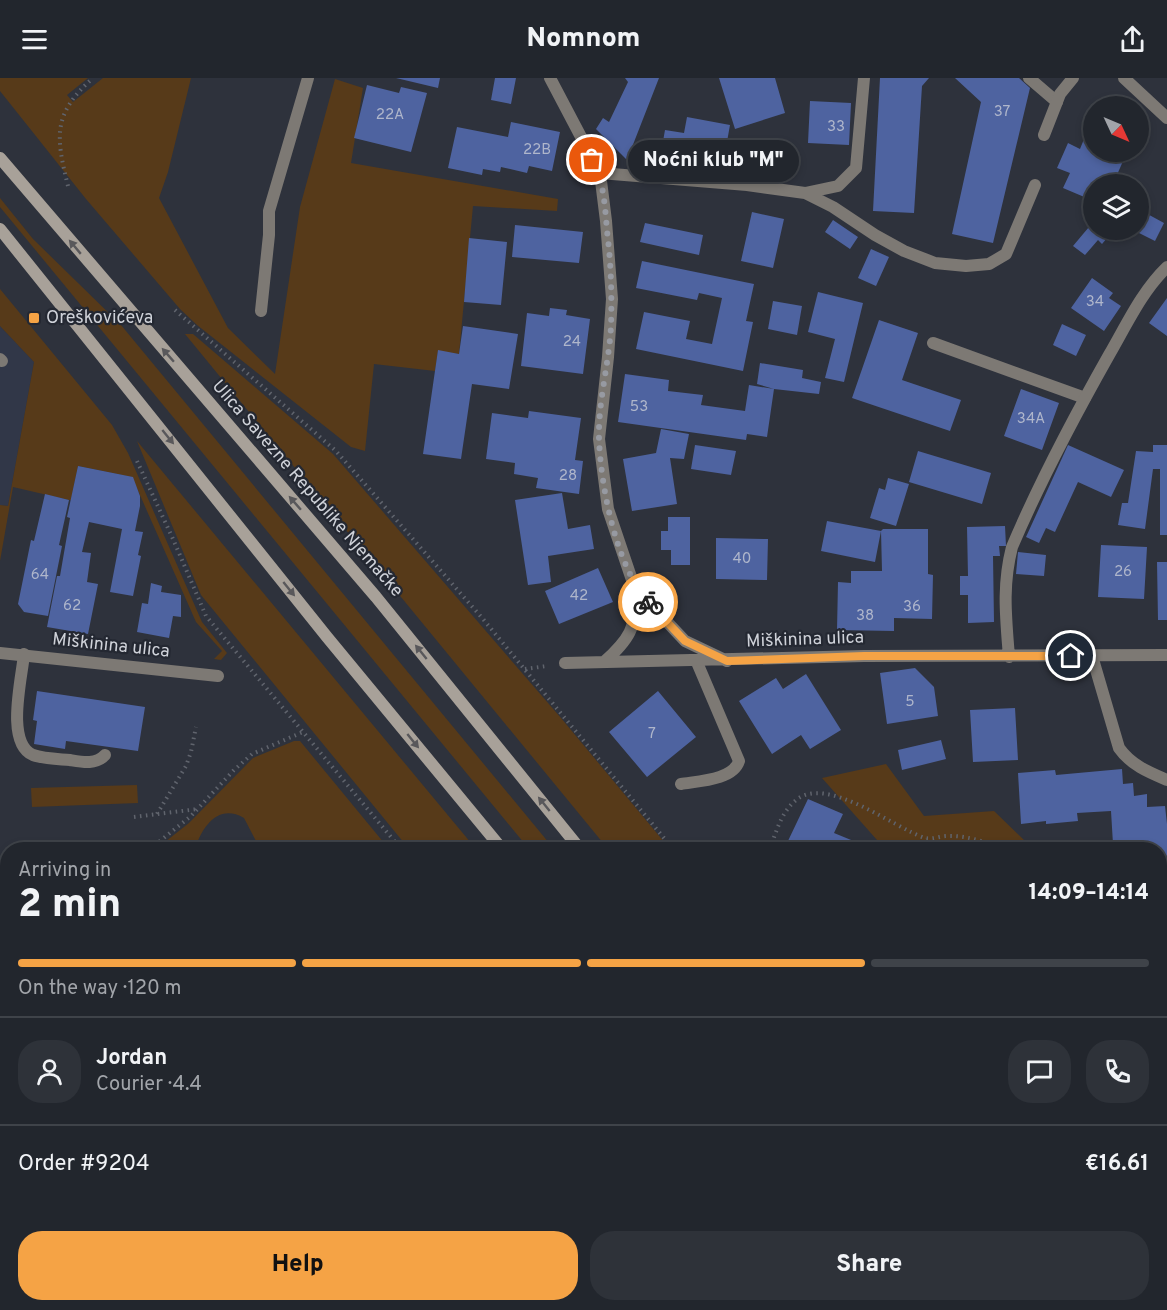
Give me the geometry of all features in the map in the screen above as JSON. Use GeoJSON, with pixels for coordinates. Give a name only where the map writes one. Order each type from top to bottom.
{"type":"FeatureCollection","features":[{"type":"Feature","properties":{"kind":"main road","name":"Ulica Savezne Republike Njemačke"},"geometry":{"type":"LineString","coordinates":[[0,158],[376,597],[574,842]]}},
{"type":"Feature","properties":{"kind":"main road"},"geometry":{"type":"LineString","coordinates":[[0,229],[327,637],[496,842]]}},
{"type":"Feature","properties":{"kind":"street"},"geometry":{"type":"LineString","coordinates":[[261,311],[269,235],[269,211],[308,78]]}},
{"type":"Feature","properties":{"kind":"street"},"geometry":{"type":"LineString","coordinates":[[550,78],[600,173],[609,248],[612,299],[599,439],[608,509],[632,580],[640,593],[685,641],[727,661]]}},
{"type":"Feature","properties":{"kind":"street"},"geometry":{"type":"LineString","coordinates":[[804,193],[838,186],[856,168],[864,78]]}},
{"type":"Feature","properties":{"kind":"street"},"geometry":{"type":"LineString","coordinates":[[1029,78],[1057,102]]}},
{"type":"Feature","properties":{"kind":"street"},"geometry":{"type":"LineString","coordinates":[[1044,135],[1060,94],[1073,78]]}},
{"type":"Feature","properties":{"kind":"street"},"geometry":{"type":"LineString","coordinates":[[1124,78],[1167,118]]}},
{"type":"Feature","properties":{"kind":"street"},"geometry":{"type":"LineString","coordinates":[[600,173],[747,185],[804,193],[833,207],[904,251],[935,262],[966,266],[989,264],[1006,254],[1035,186]]}},
{"type":"Feature","properties":{"kind":"street"},"geometry":{"type":"LineString","coordinates":[[1009,657],[1004,591],[1012,547],[1085,398],[1137,307],[1156,278],[1167,267]]}},
{"type":"Feature","properties":{"kind":"street"},"geometry":{"type":"LineString","coordinates":[[933,343],[1085,398]]}},
{"type":"Feature","properties":{"kind":"street"},"geometry":{"type":"LineString","coordinates":[[604,662],[619,648],[633,628],[640,593]]}},
{"type":"Feature","properties":{"kind":"street","name":"Miškinina ulica"},"geometry":{"type":"LineString","coordinates":[[0,653],[218,676]]}},
{"type":"Feature","properties":{"kind":"street"},"geometry":{"type":"LineString","coordinates":[[24,654],[16,722],[24,747],[32,755],[90,762],[101,759],[105,754]]}},
{"type":"Feature","properties":{"kind":"street","name":"Miškinina ulica"},"geometry":{"type":"LineString","coordinates":[[565,663],[864,656],[1167,655]]}},
{"type":"Feature","properties":{"kind":"street"},"geometry":{"type":"LineString","coordinates":[[1092,656],[1119,748],[1127,760],[1167,780]]}},
{"type":"Feature","properties":{"kind":"street"},"geometry":{"type":"LineString","coordinates":[[681,784],[718,777],[735,769],[739,761],[696,660]]}},
{"type":"Feature","properties":{"kind":"path"},"geometry":{"type":"LineString","coordinates":[[68,186],[60,153],[60,125],[68,104],[78,91],[93,78]]}},
{"type":"Feature","properties":{"kind":"path"},"geometry":{"type":"LineString","coordinates":[[175,310],[336,452],[483,619],[667,842]]}},
{"type":"Feature","properties":{"kind":"path"},"geometry":{"type":"LineString","coordinates":[[136,461],[206,616],[395,842]]}},
{"type":"Feature","properties":{"kind":"path"},"geometry":{"type":"LineString","coordinates":[[157,814],[186,766],[196,727]]}},
{"type":"Feature","properties":{"kind":"path"},"geometry":{"type":"LineString","coordinates":[[158,842],[198,809],[232,771],[252,754],[303,732]]}},
{"type":"Feature","properties":{"kind":"path"},"geometry":{"type":"LineString","coordinates":[[773,842],[779,824],[796,800],[817,792],[852,801],[927,839],[947,836],[966,837],[982,842]]}},
{"type":"Feature","properties":{"kind":"path"},"geometry":{"type":"LineString","coordinates":[[134,817],[198,809]]}},
{"type":"Feature","properties":{"kind":"shaded area"},"geometry":{"type":"Polygon","coordinates":[[[0,78],[88,78],[67,95],[73,102],[103,78],[191,78],[168,172],[159,198],[228,328],[275,374],[300,207],[335,79],[363,88],[351,163],[558,199],[557,211],[473,206],[459,354],[438,351],[435,371],[374,364],[365,451],[351,447],[180,309],[86,199],[0,91],[0,78]]]}},
{"type":"Feature","properties":{"kind":"shaded area"},"geometry":{"type":"Polygon","coordinates":[[[0,198],[33,239],[121,325],[548,842],[523,842],[0,207],[0,198]]]}},
{"type":"Feature","properties":{"kind":"shaded area"},"geometry":{"type":"Polygon","coordinates":[[[0,289],[112,425],[128,453],[202,622],[227,653],[221,660],[214,659],[222,651],[196,622],[132,477],[78,466],[71,500],[13,487],[0,561],[0,505],[8,506],[34,362],[0,326],[0,289]]]}},
{"type":"Feature","properties":{"kind":"shaded area"},"geometry":{"type":"Polygon","coordinates":[[[0,326],[34,362],[8,506],[0,505],[0,326]]]}},
{"type":"Feature","properties":{"kind":"shaded area"},"geometry":{"type":"Polygon","coordinates":[[[185,334],[193,334],[333,454],[561,718],[664,842],[602,842],[185,334]]]}},
{"type":"Feature","properties":{"kind":"shaded area"},"geometry":{"type":"Polygon","coordinates":[[[137,441],[470,842],[403,842],[201,595],[137,441]]]}},
{"type":"Feature","properties":{"kind":"shaded area"},"geometry":{"type":"Polygon","coordinates":[[[294,741],[300,741],[383,842],[259,842],[244,818],[226,813],[212,820],[198,842],[165,842],[189,823],[253,758],[294,741]]]}},
{"type":"Feature","properties":{"kind":"shaded area"},"geometry":{"type":"Polygon","coordinates":[[[886,764],[924,816],[994,811],[1025,841],[1094,842],[879,842],[822,778],[886,764]]]}},
{"type":"Feature","properties":{"kind":"shaded area"},"geometry":{"type":"Polygon","coordinates":[[[137,785],[138,803],[32,807],[31,788],[137,785]]]}},
{"type":"Feature","properties":{"kind":"building"},"geometry":{"type":"Polygon","coordinates":[[[396,78],[440,78],[438,88],[396,78]]]}},
{"type":"Feature","properties":{"kind":"building"},"geometry":{"type":"Polygon","coordinates":[[[495,78],[516,78],[511,104],[491,100],[495,78]]]}},
{"type":"Feature","properties":{"kind":"building"},"geometry":{"type":"Polygon","coordinates":[[[625,78],[659,78],[627,160],[596,129],[603,118],[609,122],[628,82],[625,78]]]}},
{"type":"Feature","properties":{"kind":"building"},"geometry":{"type":"Polygon","coordinates":[[[719,78],[775,78],[785,113],[735,129],[719,78]]]}},
{"type":"Feature","properties":{"kind":"building"},"geometry":{"type":"Polygon","coordinates":[[[880,78],[929,78],[922,86],[914,213],[873,211],[880,78]]]}},
{"type":"Feature","properties":{"kind":"building"},"geometry":{"type":"Polygon","coordinates":[[[955,78],[1019,78],[1030,88],[993,243],[952,234],[981,102],[955,78]]]}},
{"type":"Feature","properties":{"kind":"building"},"geometry":{"type":"Polygon","coordinates":[[[367,85],[399,93],[401,87],[427,93],[411,152],[354,138],[367,85]]]}},
{"type":"Feature","properties":{"kind":"building"},"geometry":{"type":"Polygon","coordinates":[[[810,101],[851,103],[849,145],[808,143],[810,101]]]}},
{"type":"Feature","properties":{"kind":"building"},"geometry":{"type":"Polygon","coordinates":[[[687,117],[730,125],[721,175],[659,164],[665,130],[684,133],[687,117]]]}},
{"type":"Feature","properties":{"kind":"building"},"geometry":{"type":"Polygon","coordinates":[[[511,122],[560,132],[552,171],[529,166],[527,173],[501,167],[500,172],[483,169],[482,175],[448,168],[457,127],[508,137],[511,122]]]}},
{"type":"Feature","properties":{"kind":"building"},"geometry":{"type":"Polygon","coordinates":[[[1083,142],[1083,162],[1123,162],[1117,174],[1083,174],[1083,196],[1063,188],[1070,173],[1057,168],[1068,143],[1080,149],[1083,142]]]}},
{"type":"Feature","properties":{"kind":"building"},"geometry":{"type":"Polygon","coordinates":[[[752,212],[784,219],[773,268],[741,261],[752,212]]]}},
{"type":"Feature","properties":{"kind":"building"},"geometry":{"type":"Polygon","coordinates":[[[1149,215],[1164,223],[1155,241],[1149,238],[1149,215]]]}},
{"type":"Feature","properties":{"kind":"building"},"geometry":{"type":"Polygon","coordinates":[[[833,220],[858,237],[850,249],[825,232],[833,220]]]}},
{"type":"Feature","properties":{"kind":"building"},"geometry":{"type":"Polygon","coordinates":[[[645,223],[703,235],[699,255],[640,242],[645,223]]]}},
{"type":"Feature","properties":{"kind":"building"},"geometry":{"type":"Polygon","coordinates":[[[515,225],[583,232],[579,263],[512,257],[515,225]]]}},
{"type":"Feature","properties":{"kind":"building"},"geometry":{"type":"Polygon","coordinates":[[[1083,234],[1083,240],[1098,240],[1085,255],[1073,246],[1083,234]]]}},
{"type":"Feature","properties":{"kind":"building"},"geometry":{"type":"Polygon","coordinates":[[[469,238],[507,242],[501,305],[464,302],[469,238]]]}},
{"type":"Feature","properties":{"kind":"building"},"geometry":{"type":"Polygon","coordinates":[[[871,249],[889,257],[876,286],[858,278],[871,249]]]}},
{"type":"Feature","properties":{"kind":"building"},"geometry":{"type":"Polygon","coordinates":[[[642,261],[754,284],[746,321],[753,322],[743,371],[636,349],[644,312],[690,321],[686,339],[712,344],[722,298],[699,293],[697,300],[636,288],[642,261]]]}},
{"type":"Feature","properties":{"kind":"building"},"geometry":{"type":"Polygon","coordinates":[[[1092,278],[1113,293],[1109,298],[1121,306],[1104,331],[1071,308],[1092,278]]]}},
{"type":"Feature","properties":{"kind":"building"},"geometry":{"type":"Polygon","coordinates":[[[818,292],[863,303],[844,382],[825,378],[835,339],[808,332],[818,292]]]}},
{"type":"Feature","properties":{"kind":"building"},"geometry":{"type":"Polygon","coordinates":[[[1167,298],[1167,336],[1149,323],[1167,298]]]}},
{"type":"Feature","properties":{"kind":"building"},"geometry":{"type":"Polygon","coordinates":[[[773,301],[802,306],[797,335],[768,329],[773,301]]]}},
{"type":"Feature","properties":{"kind":"building"},"geometry":{"type":"Polygon","coordinates":[[[550,308],[567,310],[566,315],[590,319],[583,374],[521,366],[527,313],[549,316],[550,308]]]}},
{"type":"Feature","properties":{"kind":"building"},"geometry":{"type":"Polygon","coordinates":[[[879,320],[918,333],[902,380],[961,400],[950,431],[852,398],[879,320]]]}},
{"type":"Feature","properties":{"kind":"building"},"geometry":{"type":"Polygon","coordinates":[[[1062,324],[1086,335],[1076,356],[1053,345],[1062,324]]]}},
{"type":"Feature","properties":{"kind":"building"},"geometry":{"type":"Polygon","coordinates":[[[463,326],[518,334],[509,389],[472,384],[461,459],[423,454],[438,350],[459,354],[463,326]]]}},
{"type":"Feature","properties":{"kind":"building"},"geometry":{"type":"Polygon","coordinates":[[[760,363],[803,370],[802,378],[821,382],[819,394],[774,389],[757,384],[760,363]]]}},
{"type":"Feature","properties":{"kind":"building"},"geometry":{"type":"Polygon","coordinates":[[[625,374],[669,380],[668,391],[703,395],[701,405],[745,411],[749,385],[774,389],[767,437],[747,434],[746,440],[618,422],[625,374]]]}},
{"type":"Feature","properties":{"kind":"building"},"geometry":{"type":"Polygon","coordinates":[[[1021,389],[1059,403],[1042,450],[1004,436],[1021,389]]]}},
{"type":"Feature","properties":{"kind":"building"},"geometry":{"type":"Polygon","coordinates":[[[529,411],[581,418],[575,460],[583,461],[579,494],[536,488],[538,478],[514,474],[515,463],[486,459],[492,413],[528,418],[529,411]]]}},
{"type":"Feature","properties":{"kind":"building"},"geometry":{"type":"Polygon","coordinates":[[[661,429],[689,434],[684,459],[670,458],[677,504],[632,511],[623,459],[656,453],[661,429]]]}},
{"type":"Feature","properties":{"kind":"building"},"geometry":{"type":"Polygon","coordinates":[[[695,445],[736,451],[731,475],[691,469],[695,445]]]}},
{"type":"Feature","properties":{"kind":"building"},"geometry":{"type":"Polygon","coordinates":[[[1068,445],[1124,470],[1111,497],[1078,482],[1055,532],[1046,528],[1039,543],[1026,537],[1068,445]]]}},
{"type":"Feature","properties":{"kind":"building"},"geometry":{"type":"Polygon","coordinates":[[[1153,445],[1167,445],[1167,535],[1160,535],[1160,469],[1153,469],[1145,529],[1118,525],[1122,503],[1128,503],[1136,451],[1153,452],[1153,445]]]}},
{"type":"Feature","properties":{"kind":"building"},"geometry":{"type":"Polygon","coordinates":[[[918,451],[991,473],[982,504],[909,482],[918,451]]]}},
{"type":"Feature","properties":{"kind":"building"},"geometry":{"type":"Polygon","coordinates":[[[78,466],[133,477],[140,496],[135,531],[143,532],[133,596],[110,592],[122,529],[89,522],[82,552],[91,553],[87,582],[98,584],[88,634],[47,627],[57,576],[60,576],[70,518],[67,517],[78,466]]]}},
{"type":"Feature","properties":{"kind":"building"},"geometry":{"type":"Polygon","coordinates":[[[888,478],[909,484],[896,526],[870,518],[879,488],[885,490],[888,478]]]}},
{"type":"Feature","properties":{"kind":"building"},"geometry":{"type":"Polygon","coordinates":[[[562,493],[568,529],[590,525],[594,549],[548,556],[551,582],[528,585],[515,500],[562,493]]]}},
{"type":"Feature","properties":{"kind":"building"},"geometry":{"type":"Polygon","coordinates":[[[45,494],[69,500],[59,545],[62,546],[48,616],[24,612],[18,604],[31,540],[34,541],[45,494]]]}},
{"type":"Feature","properties":{"kind":"building"},"geometry":{"type":"Polygon","coordinates":[[[668,517],[690,517],[690,565],[671,565],[671,550],[661,550],[661,531],[668,531],[668,517]]]}},
{"type":"Feature","properties":{"kind":"building"},"geometry":{"type":"Polygon","coordinates":[[[827,521],[881,531],[875,562],[821,551],[827,521]]]}},
{"type":"Feature","properties":{"kind":"building"},"geometry":{"type":"Polygon","coordinates":[[[1005,526],[1006,546],[999,546],[1000,556],[993,556],[994,622],[968,623],[968,595],[960,595],[960,576],[968,576],[967,527],[1005,526]]]}},
{"type":"Feature","properties":{"kind":"building"},"geometry":{"type":"Polygon","coordinates":[[[883,529],[928,529],[928,574],[933,575],[932,619],[894,618],[894,631],[837,630],[838,582],[851,583],[851,571],[882,571],[881,531],[883,529]]]}},
{"type":"Feature","properties":{"kind":"building"},"geometry":{"type":"Polygon","coordinates":[[[716,538],[768,539],[767,580],[716,579],[716,538]]]}},
{"type":"Feature","properties":{"kind":"building"},"geometry":{"type":"Polygon","coordinates":[[[1101,545],[1147,547],[1144,599],[1098,597],[1101,545]]]}},
{"type":"Feature","properties":{"kind":"building"},"geometry":{"type":"Polygon","coordinates":[[[1018,552],[1046,555],[1044,576],[1016,574],[1018,552]]]}},
{"type":"Feature","properties":{"kind":"building"},"geometry":{"type":"Polygon","coordinates":[[[1157,562],[1167,562],[1167,620],[1158,620],[1157,562]]]}},
{"type":"Feature","properties":{"kind":"building"},"geometry":{"type":"Polygon","coordinates":[[[598,568],[613,602],[559,624],[545,591],[598,568]]]}},
{"type":"Feature","properties":{"kind":"building"},"geometry":{"type":"Polygon","coordinates":[[[151,583],[162,586],[161,592],[181,595],[181,617],[173,616],[169,638],[137,632],[142,603],[148,604],[151,583]]]}},
{"type":"Feature","properties":{"kind":"building"},"geometry":{"type":"Polygon","coordinates":[[[915,668],[934,687],[938,716],[887,724],[880,673],[915,668]]]}},
{"type":"Feature","properties":{"kind":"building"},"geometry":{"type":"Polygon","coordinates":[[[806,674],[841,730],[810,749],[801,735],[772,754],[739,701],[776,678],[783,689],[806,674]]]}},
{"type":"Feature","properties":{"kind":"building"},"geometry":{"type":"Polygon","coordinates":[[[37,691],[145,707],[138,751],[66,741],[65,749],[34,744],[37,721],[33,720],[37,691]]]}},
{"type":"Feature","properties":{"kind":"building"},"geometry":{"type":"Polygon","coordinates":[[[658,691],[696,737],[647,777],[609,732],[658,691]]]}},
{"type":"Feature","properties":{"kind":"building"},"geometry":{"type":"Polygon","coordinates":[[[1015,708],[1018,760],[973,762],[970,710],[1015,708]]]}},
{"type":"Feature","properties":{"kind":"building"},"geometry":{"type":"Polygon","coordinates":[[[941,740],[946,759],[902,770],[898,750],[941,740]]]}},
{"type":"Feature","properties":{"kind":"building"},"geometry":{"type":"Polygon","coordinates":[[[1122,769],[1123,784],[1133,783],[1134,796],[1147,794],[1147,807],[1165,806],[1167,842],[1113,842],[1111,811],[1077,813],[1078,821],[1021,824],[1018,773],[1055,770],[1056,775],[1122,769]]]}},
{"type":"Feature","properties":{"kind":"building"},"geometry":{"type":"Polygon","coordinates":[[[808,799],[843,814],[834,833],[856,842],[787,842],[808,799]]]}},
{"type":"Feature","properties":{"kind":"way so far"},"geometry":{"type":"LineString","coordinates":[[592,160],[600,173],[609,248],[612,299],[599,439],[608,509],[620,549],[632,580],[648,602]]}},
{"type":"Feature","properties":{"kind":"place","name":"Noćni klub \"M\""},"geometry":{"type":"Point","coordinates":[592,160]}},
{"type":"Feature","properties":{"kind":"place","name":"Oreškovićeva"},"geometry":{"type":"Point","coordinates":[34,318]}},
{"type":"Feature","properties":{"kind":"route"},"geometry":{"type":"LineString","coordinates":[[648,602],[685,641],[727,661],[864,656],[1071,656]]}}]}
